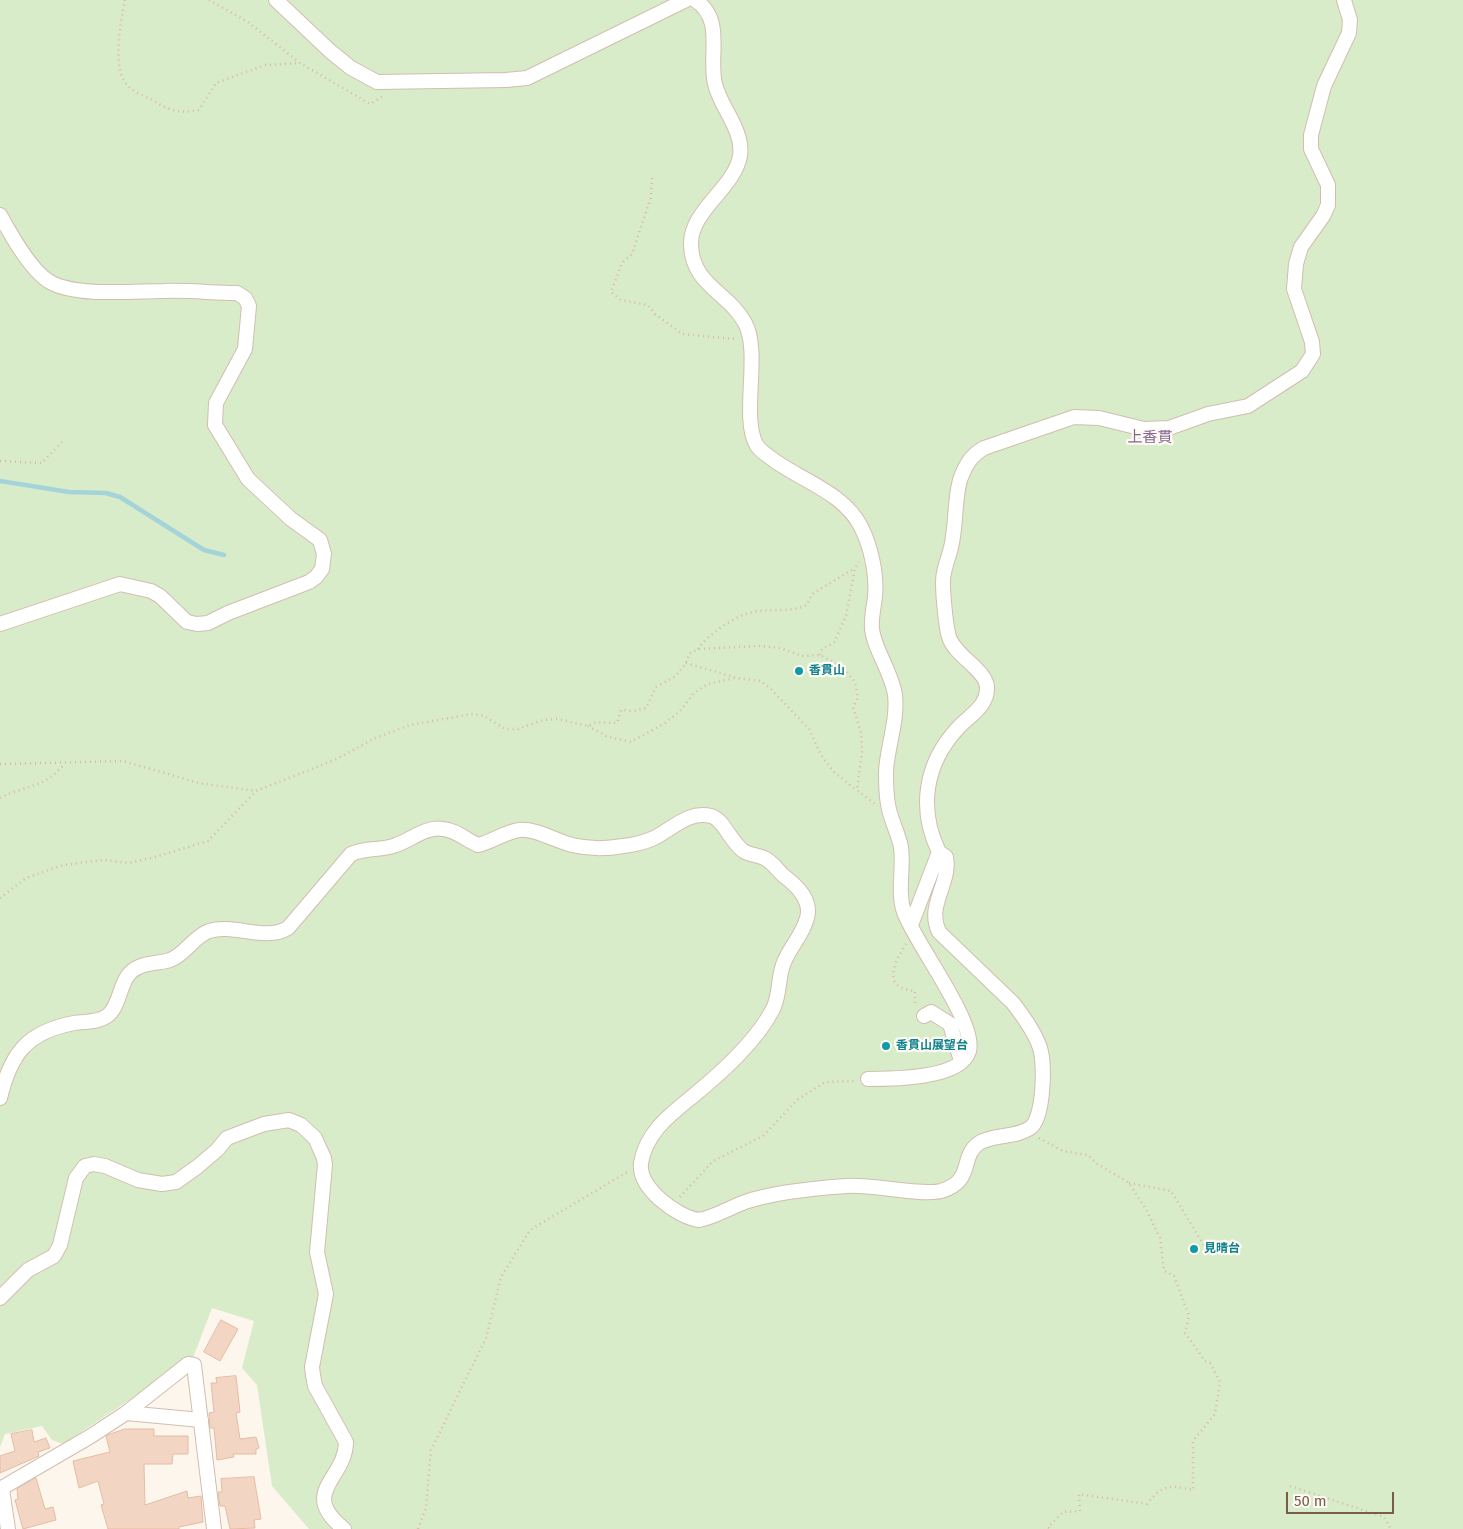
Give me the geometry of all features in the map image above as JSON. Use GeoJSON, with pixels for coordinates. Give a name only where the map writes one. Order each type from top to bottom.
{"type":"FeatureCollection","features":[{"type":"Feature","properties":{"kind":"street"},"geometry":{"type":"LineString","coordinates":[[276,0],[330,51],[352,68],[377,82],[527,78],[686,0]]}},
{"type":"Feature","properties":{"kind":"street"},"geometry":{"type":"LineString","coordinates":[[695,0],[703,5],[713,30],[714,80],[739,138],[740,159],[701,218],[692,235],[691,247],[697,269],[706,283],[746,323],[750,340],[752,428],[756,444],[777,462],[834,497],[849,510],[860,525],[869,547],[875,587],[871,622],[872,636],[882,654],[895,695],[895,716],[886,769],[888,806],[901,849],[902,904],[918,942],[948,991],[966,1030],[969,1052],[961,1061],[950,1068],[921,1076],[899,1079],[868,1079]]}},
{"type":"Feature","properties":{"kind":"street"},"geometry":{"type":"LineString","coordinates":[[0,1098],[10,1066],[22,1048],[41,1032],[49,1028],[104,1017],[109,1014],[130,973],[142,966],[169,960],[182,954],[199,935],[226,928],[254,932],[282,931],[351,854],[364,848],[379,849],[395,846],[430,829],[442,828],[454,831],[478,845],[519,830],[592,848],[623,846],[654,838],[678,823],[696,816],[713,816],[718,820],[735,845],[746,853],[764,858],[797,886],[804,897],[808,916],[780,971],[779,992],[773,1009],[742,1049],[659,1126],[648,1143],[641,1164],[643,1175],[653,1192],[671,1208],[691,1219],[699,1220],[745,1202],[846,1186],[940,1191],[958,1183],[966,1172],[968,1158],[979,1144],[1028,1130],[1035,1124],[1039,1114],[1042,1068],[1040,1048],[1023,1016],[1013,1003],[939,932],[935,923],[934,912],[947,864],[946,857],[939,852],[927,824],[926,811],[931,774],[956,729],[981,706],[987,686],[984,677],[956,652],[949,637],[944,573],[948,564],[953,539],[960,481],[973,454],[991,445],[1074,417],[1099,418],[1156,430],[1169,428],[1208,414],[1248,406],[1302,371],[1312,354],[1312,342],[1294,289],[1294,280],[1301,247],[1323,216],[1328,205],[1328,186],[1311,149],[1311,135],[1324,86],[1348,33],[1350,20],[1344,0]]}},
{"type":"Feature","properties":{"kind":"street"},"geometry":{"type":"LineString","coordinates":[[0,215],[13,238],[42,276],[64,288],[124,293],[165,291],[237,294],[245,298],[249,306],[245,349],[216,403],[215,425],[248,479],[291,518],[320,540],[324,554],[322,569],[309,582],[228,612],[208,623],[197,624],[187,622],[151,590],[120,584],[0,624]]}},
{"type":"Feature","properties":{"kind":"street"},"geometry":{"type":"LineString","coordinates":[[911,925],[939,852]]}},
{"type":"Feature","properties":{"kind":"street"},"geometry":{"type":"LineString","coordinates":[[924,1016],[931,1012],[950,1024],[961,1061]]}},
{"type":"Feature","properties":{"kind":"street"},"geometry":{"type":"LineString","coordinates":[[0,1298],[28,1270],[54,1256],[60,1245],[76,1178],[84,1166],[94,1164],[105,1166],[149,1184],[176,1182],[204,1162],[227,1138],[277,1120],[289,1120],[301,1125],[315,1138],[324,1158],[317,1252],[326,1294],[312,1367],[315,1386],[346,1442],[342,1461],[331,1476],[324,1495],[327,1510],[334,1521],[344,1529]]}},
{"type":"Feature","properties":{"kind":"street"},"geometry":{"type":"LineString","coordinates":[[8,1529],[1,1489],[126,1413],[188,1364],[194,1365],[214,1529]]}},
{"type":"Feature","properties":{"kind":"street"},"geometry":{"type":"LineString","coordinates":[[126,1413],[201,1420]]}},
{"type":"Feature","properties":{"kind":"path"},"geometry":{"type":"LineString","coordinates":[[125,0],[120,29],[119,68],[128,86],[167,110],[184,113],[199,110],[216,83],[266,65],[300,63]]}},
{"type":"Feature","properties":{"kind":"path"},"geometry":{"type":"LineString","coordinates":[[209,0],[248,22],[300,63],[370,104],[384,95]]}},
{"type":"Feature","properties":{"kind":"path"},"geometry":{"type":"LineString","coordinates":[[652,178],[651,197],[632,254],[622,263],[611,292],[620,300],[648,305],[655,314],[682,334],[750,340]]}},
{"type":"Feature","properties":{"kind":"path"},"geometry":{"type":"LineString","coordinates":[[0,461],[42,463],[62,442]]}},
{"type":"Feature","properties":{"kind":"path"},"geometry":{"type":"LineString","coordinates":[[820,655],[822,649],[835,642],[838,636],[846,616],[855,568],[869,547]]}},
{"type":"Feature","properties":{"kind":"path"},"geometry":{"type":"LineString","coordinates":[[698,649],[704,640],[742,616],[752,612],[790,610],[807,605],[812,594],[855,568]]}},
{"type":"Feature","properties":{"kind":"path"},"geometry":{"type":"LineString","coordinates":[[588,726],[596,722],[618,723],[621,710],[624,709],[643,710],[649,704],[656,687],[676,676],[686,663],[689,654],[698,649],[761,646],[780,648],[802,656],[820,655],[844,667],[855,682],[858,691],[858,698],[853,707],[861,733],[862,752],[857,790]]}},
{"type":"Feature","properties":{"kind":"path"},"geometry":{"type":"LineString","coordinates":[[686,663],[737,678],[760,681],[769,687],[809,729],[821,755],[834,772],[875,804],[888,806]]}},
{"type":"Feature","properties":{"kind":"path"},"geometry":{"type":"LineString","coordinates":[[0,898],[26,878],[63,866],[104,860],[129,863],[208,841],[256,791],[336,759],[372,739],[410,725],[472,714],[484,716],[505,729],[518,730],[543,720],[558,719],[588,726],[606,736],[631,742],[665,723],[680,711],[694,693],[708,684],[737,678]]}},
{"type":"Feature","properties":{"kind":"path"},"geometry":{"type":"LineString","coordinates":[[0,764],[123,760],[199,783],[256,791]]}},
{"type":"Feature","properties":{"kind":"path"},"geometry":{"type":"LineString","coordinates":[[0,798],[21,788],[44,783],[55,776],[65,762]]}},
{"type":"Feature","properties":{"kind":"path"},"geometry":{"type":"LineString","coordinates":[[911,1010],[916,1003],[915,991],[896,984],[894,972],[899,954],[907,944],[918,942]]}},
{"type":"Feature","properties":{"kind":"path"},"geometry":{"type":"LineString","coordinates":[[671,1208],[713,1161],[763,1136],[804,1096],[825,1082],[868,1079]]}},
{"type":"Feature","properties":{"kind":"path"},"geometry":{"type":"LineString","coordinates":[[1028,1130],[1049,1145],[1063,1151],[1088,1155],[1096,1163],[1129,1183],[1171,1191],[1205,1247]]}},
{"type":"Feature","properties":{"kind":"path"},"geometry":{"type":"LineString","coordinates":[[418,1529],[426,1508],[431,1450],[486,1338],[501,1277],[530,1230],[641,1164]]}},
{"type":"Feature","properties":{"kind":"path"},"geometry":{"type":"LineString","coordinates":[[1050,1529],[1048,1527],[1063,1512],[1080,1511],[1079,1494],[1147,1504],[1159,1489],[1175,1486],[1193,1490],[1193,1441],[1215,1414],[1220,1382],[1210,1363],[1205,1361],[1184,1333],[1189,1316],[1174,1276],[1164,1271],[1160,1238],[1147,1211],[1129,1183]]}},
{"type":"Feature","properties":{"kind":"path"},"geometry":{"type":"LineString","coordinates":[[1290,1486],[1384,1517],[1391,1529]]}},
{"type":"Feature","properties":{"kind":"green space"},"geometry":{"type":"Polygon","coordinates":[[[0,0],[1463,0],[1463,1529],[309,1529],[272,1486],[257,1385],[242,1368],[254,1321],[212,1308],[193,1358],[63,1444],[52,1440],[42,1426],[5,1434],[0,1447],[0,0]]]}},
{"type":"Feature","properties":{"kind":"building"},"geometry":{"type":"Polygon","coordinates":[[[221,1320],[238,1329],[220,1361],[204,1352],[221,1320]]]}},
{"type":"Feature","properties":{"kind":"building"},"geometry":{"type":"Polygon","coordinates":[[[236,1376],[240,1412],[236,1413],[240,1439],[256,1437],[259,1448],[256,1449],[256,1454],[233,1454],[234,1457],[217,1460],[214,1428],[210,1428],[209,1413],[214,1412],[211,1383],[217,1383],[216,1378],[236,1376]]]}},
{"type":"Feature","properties":{"kind":"building"},"geometry":{"type":"Polygon","coordinates":[[[125,1429],[154,1429],[154,1436],[188,1436],[188,1454],[173,1454],[172,1464],[144,1464],[145,1505],[187,1491],[188,1498],[201,1496],[203,1522],[179,1527],[179,1529],[108,1529],[101,1505],[104,1504],[98,1481],[79,1488],[73,1461],[110,1452],[106,1436],[125,1429]]]}},
{"type":"Feature","properties":{"kind":"building"},"geometry":{"type":"Polygon","coordinates":[[[32,1430],[34,1442],[46,1438],[50,1448],[38,1452],[39,1456],[0,1473],[0,1456],[15,1451],[11,1434],[32,1430]]]}},
{"type":"Feature","properties":{"kind":"building"},"geometry":{"type":"Polygon","coordinates":[[[254,1477],[261,1519],[254,1520],[255,1528],[230,1529],[225,1506],[220,1506],[218,1492],[222,1492],[221,1479],[254,1477]]]}},
{"type":"Feature","properties":{"kind":"building"},"geometry":{"type":"Polygon","coordinates":[[[36,1478],[45,1509],[53,1507],[56,1520],[23,1529],[15,1500],[18,1499],[17,1489],[36,1478]]]}},
{"type":"Feature","properties":{"kind":"waterway"},"geometry":{"type":"LineString","coordinates":[[0,481],[69,492],[106,493],[120,497],[204,550],[224,555]]}},
{"type":"Feature","properties":{"kind":"place","name":"香貫山"},"geometry":{"type":"Point","coordinates":[799,671]}},
{"type":"Feature","properties":{"kind":"place","name":"香貫山展望台"},"geometry":{"type":"Point","coordinates":[886,1046]}},
{"type":"Feature","properties":{"kind":"place","name":"見晴台"},"geometry":{"type":"Point","coordinates":[1194,1249]}},
{"type":"Feature","properties":{"kind":"district","name":"上香貫"},"geometry":{"type":"Point","coordinates":[1150,438]}}]}
